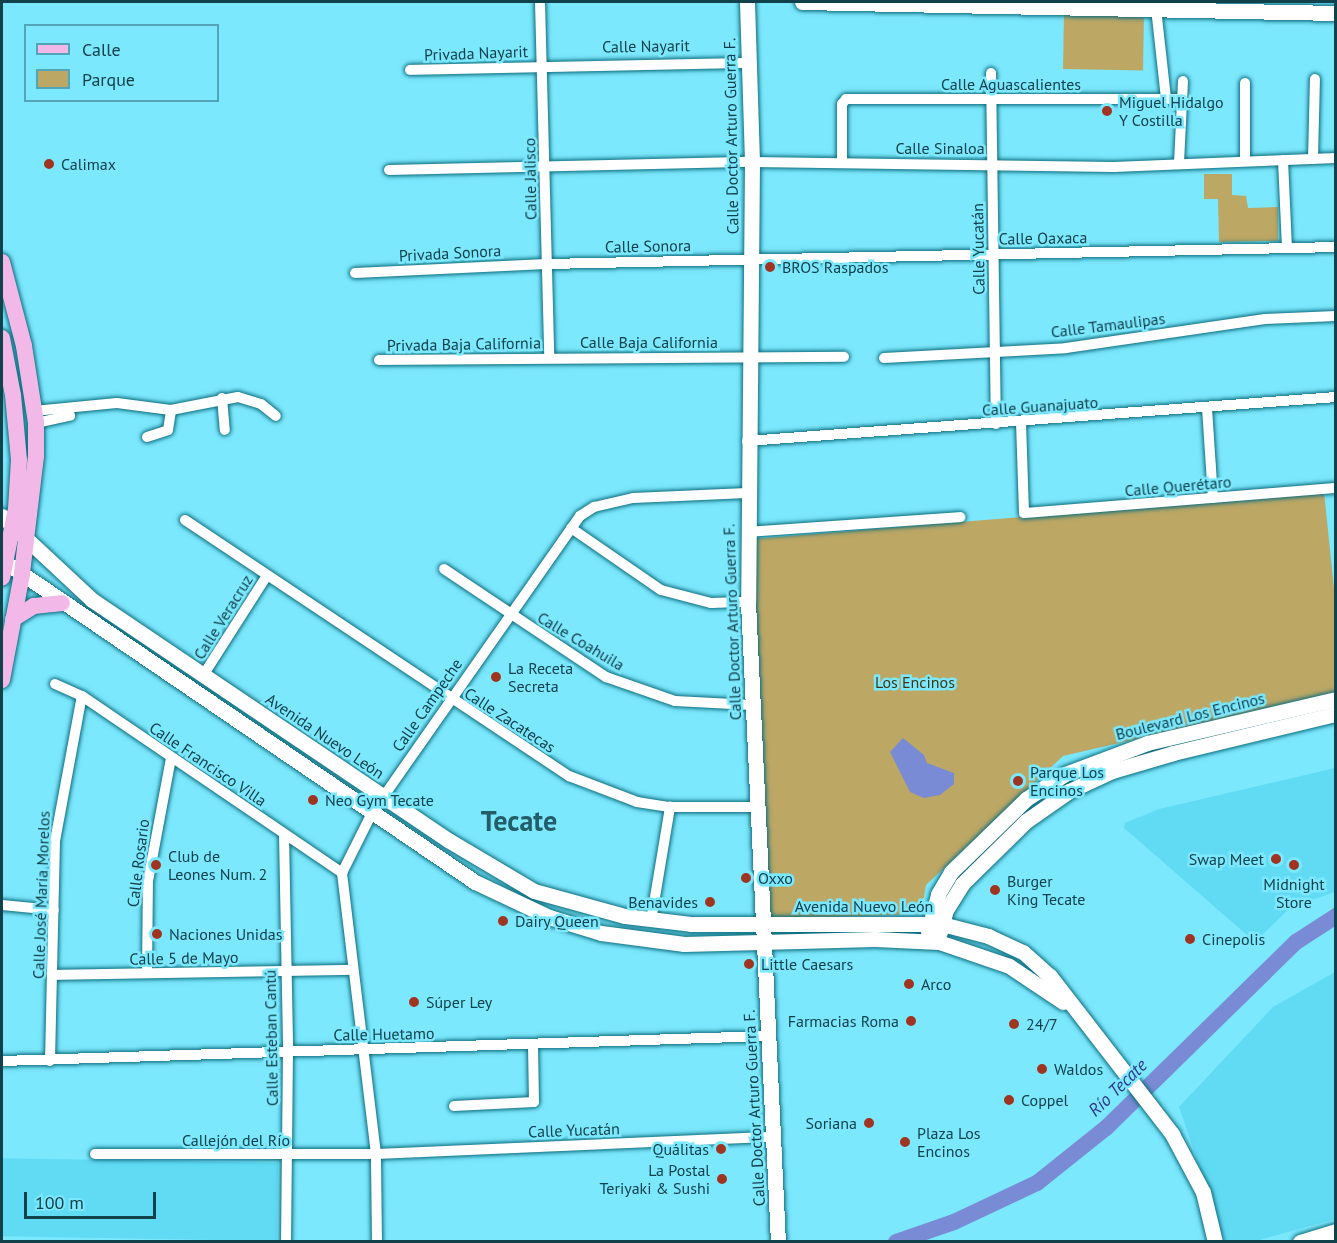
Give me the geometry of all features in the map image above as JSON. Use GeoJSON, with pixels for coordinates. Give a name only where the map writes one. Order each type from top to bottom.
{"type":"FeatureCollection","features":[{"type":"Feature","properties":{"kind":"main road","name":"Calle Doctor Arturo Guerra F."},"geometry":{"type":"LineString","coordinates":[[747,2],[752,162],[747,441],[748,602],[778,1242]]}},
{"type":"Feature","properties":{"kind":"main road"},"geometry":{"type":"LineString","coordinates":[[802,2],[1335,13]]}},
{"type":"Feature","properties":{"kind":"main road"},"geometry":{"type":"LineString","coordinates":[[2,262],[24,346],[35,417],[34,484],[22,573],[2,680]]}},
{"type":"Feature","properties":{"kind":"main road"},"geometry":{"type":"LineString","coordinates":[[2,338],[18,432],[18,489],[8,520],[3,567]]}},
{"type":"Feature","properties":{"kind":"main road"},"geometry":{"type":"LineString","coordinates":[[2,501],[18,489]]}},
{"type":"Feature","properties":{"kind":"main road","name":"Avenida Nuevo León"},"geometry":{"type":"LineString","coordinates":[[8,520],[92,600],[383,797],[534,891],[592,909],[651,921],[935,924],[988,936],[1023,952],[1050,976],[1075,1011]]}},
{"type":"Feature","properties":{"kind":"main road","name":"Avenida Nuevo León"},"geometry":{"type":"LineString","coordinates":[[3,567],[22,573],[62,603],[475,882],[574,926],[652,942],[933,941],[1010,966],[1075,1011]]}},
{"type":"Feature","properties":{"kind":"main road"},"geometry":{"type":"LineString","coordinates":[[13,618],[34,606],[62,603]]}},
{"type":"Feature","properties":{"kind":"main road","name":"Boulevard Los Encinos"},"geometry":{"type":"LineString","coordinates":[[1172,745],[1335,699]]}},
{"type":"Feature","properties":{"kind":"main road","name":"Boulevard Los Encinos"},"geometry":{"type":"LineString","coordinates":[[933,941],[938,894],[951,872],[1026,799],[1091,762],[1335,714]]}},
{"type":"Feature","properties":{"kind":"main road"},"geometry":{"type":"LineString","coordinates":[[1075,1011],[1155,1112],[1191,1165],[1203,1192],[1215,1242]]}},
{"type":"Feature","properties":{"kind":"main road"},"geometry":{"type":"LineString","coordinates":[[1300,1242],[1335,1231]]}},
{"type":"Feature","properties":{"kind":"street","name":"Calle Jalisco"},"geometry":{"type":"LineString","coordinates":[[540,2],[549,357]]}},
{"type":"Feature","properties":{"kind":"street"},"geometry":{"type":"LineString","coordinates":[[1156,8],[1166,99]]}},
{"type":"Feature","properties":{"kind":"street","name":"Calle Nayarit"},"geometry":{"type":"LineString","coordinates":[[543,66],[749,63]]}},
{"type":"Feature","properties":{"kind":"street","name":"Privada Nayarit"},"geometry":{"type":"LineString","coordinates":[[410,70],[543,66]]}},
{"type":"Feature","properties":{"kind":"street","name":"Calle Yucatán"},"geometry":{"type":"LineString","coordinates":[[991,73],[996,424]]}},
{"type":"Feature","properties":{"kind":"street"},"geometry":{"type":"LineString","coordinates":[[1313,159],[1315,79]]}},
{"type":"Feature","properties":{"kind":"street"},"geometry":{"type":"LineString","coordinates":[[1179,163],[1183,81]]}},
{"type":"Feature","properties":{"kind":"street"},"geometry":{"type":"LineString","coordinates":[[1245,83],[1245,161]]}},
{"type":"Feature","properties":{"kind":"street","name":"Calle Aguascalientes"},"geometry":{"type":"LineString","coordinates":[[842,163],[842,104],[849,98],[1182,99]]}},
{"type":"Feature","properties":{"kind":"street","name":"Calle Sinaloa"},"geometry":{"type":"LineString","coordinates":[[389,170],[752,162],[992,163],[1114,167],[1335,158]]}},
{"type":"Feature","properties":{"kind":"street"},"geometry":{"type":"LineString","coordinates":[[1283,160],[1287,248]]}},
{"type":"Feature","properties":{"kind":"street","name":"Calle Oaxaca"},"geometry":{"type":"LineString","coordinates":[[751,259],[1335,247]]}},
{"type":"Feature","properties":{"kind":"street","name":"Calle Sonora"},"geometry":{"type":"LineString","coordinates":[[547,264],[751,259]]}},
{"type":"Feature","properties":{"kind":"street","name":"Privada Sonora"},"geometry":{"type":"LineString","coordinates":[[355,273],[547,264]]}},
{"type":"Feature","properties":{"kind":"street","name":"Calle Tamaulipas"},"geometry":{"type":"LineString","coordinates":[[884,358],[994,350],[1066,348],[1265,319],[1335,316]]}},
{"type":"Feature","properties":{"kind":"street","name":"Calle Baja California"},"geometry":{"type":"LineString","coordinates":[[549,357],[749,357]]}},
{"type":"Feature","properties":{"kind":"street","name":"Privada Baja California"},"geometry":{"type":"LineString","coordinates":[[379,360],[549,357]]}},
{"type":"Feature","properties":{"kind":"street"},"geometry":{"type":"LineString","coordinates":[[749,357],[844,357]]}},
{"type":"Feature","properties":{"kind":"street"},"geometry":{"type":"LineString","coordinates":[[35,417],[129,404],[171,410],[222,398],[251,400],[276,416]]}},
{"type":"Feature","properties":{"kind":"street"},"geometry":{"type":"LineString","coordinates":[[222,398],[225,429]]}},
{"type":"Feature","properties":{"kind":"street","name":"Calle Guanajuato"},"geometry":{"type":"LineString","coordinates":[[747,441],[1335,398]]}},
{"type":"Feature","properties":{"kind":"street"},"geometry":{"type":"LineString","coordinates":[[1207,408],[1213,498]]}},
{"type":"Feature","properties":{"kind":"street"},"geometry":{"type":"LineString","coordinates":[[147,437],[168,430],[171,410]]}},
{"type":"Feature","properties":{"kind":"street","name":"Calle Querétaro"},"geometry":{"type":"LineString","coordinates":[[1021,422],[1024,513],[1335,488]]}},
{"type":"Feature","properties":{"kind":"street","name":"Calle Campeche"},"geometry":{"type":"LineString","coordinates":[[342,873],[372,813],[508,614],[571,528],[594,507],[613,501],[747,493]]}},
{"type":"Feature","properties":{"kind":"street"},"geometry":{"type":"LineString","coordinates":[[748,532],[960,517]]}},
{"type":"Feature","properties":{"kind":"street","name":"Calle Zacatecas"},"geometry":{"type":"LineString","coordinates":[[185,520],[266,577],[569,776],[602,791],[670,807],[758,807]]}},
{"type":"Feature","properties":{"kind":"street"},"geometry":{"type":"LineString","coordinates":[[571,528],[661,590],[711,603],[748,602]]}},
{"type":"Feature","properties":{"kind":"street","name":"Calle Coahuila"},"geometry":{"type":"LineString","coordinates":[[444,569],[508,614],[606,676],[643,692],[675,700],[752,705]]}},
{"type":"Feature","properties":{"kind":"street","name":"Calle Veracruz"},"geometry":{"type":"LineString","coordinates":[[204,674],[266,577]]}},
{"type":"Feature","properties":{"kind":"street","name":"Calle Francisco Villa"},"geometry":{"type":"LineString","coordinates":[[56,684],[82,696],[342,873]]}},
{"type":"Feature","properties":{"kind":"street","name":"Calle José María Morelos"},"geometry":{"type":"LineString","coordinates":[[50,1061],[58,808],[82,696]]}},
{"type":"Feature","properties":{"kind":"street","name":"Calle Rosario"},"geometry":{"type":"LineString","coordinates":[[147,973],[148,881],[171,758]]}},
{"type":"Feature","properties":{"kind":"street"},"geometry":{"type":"LineString","coordinates":[[651,921],[670,807]]}},
{"type":"Feature","properties":{"kind":"street","name":"Calle Esteban Cantú"},"geometry":{"type":"LineString","coordinates":[[284,834],[288,1052],[285,1242]]}},
{"type":"Feature","properties":{"kind":"street"},"geometry":{"type":"LineString","coordinates":[[342,873],[352,970],[366,1050],[376,1154],[377,1242]]}},
{"type":"Feature","properties":{"kind":"street"},"geometry":{"type":"LineString","coordinates":[[2,905],[54,910]]}},
{"type":"Feature","properties":{"kind":"street","name":"Calle 5 de Mayo"},"geometry":{"type":"LineString","coordinates":[[52,975],[352,970]]}},
{"type":"Feature","properties":{"kind":"street","name":"Calle Huetamo"},"geometry":{"type":"LineString","coordinates":[[2,1061],[533,1046],[768,1036]]}},
{"type":"Feature","properties":{"kind":"street"},"geometry":{"type":"LineString","coordinates":[[454,1107],[534,1102],[533,1046]]}},
{"type":"Feature","properties":{"kind":"street","name":"Calle Yucatán"},"geometry":{"type":"LineString","coordinates":[[376,1154],[773,1137]]}},
{"type":"Feature","properties":{"kind":"street","name":"Callejón del Río"},"geometry":{"type":"LineString","coordinates":[[95,1154],[287,1156],[376,1154]]}},
{"type":"Feature","properties":{"kind":"shaded area"},"geometry":{"type":"Polygon","coordinates":[[[903,738],[924,755],[927,763],[954,773],[954,784],[940,795],[924,798],[910,792],[890,752],[903,738]]]}},
{"type":"Feature","properties":{"kind":"shaded area"},"geometry":{"type":"Polygon","coordinates":[[[1335,768],[1335,892],[1291,907],[1255,942],[1124,828],[1125,823],[1159,809],[1335,768]]]}},
{"type":"Feature","properties":{"kind":"shaded area"},"geometry":{"type":"Polygon","coordinates":[[[1335,972],[1335,1219],[1256,1241],[1225,1241],[1179,1107],[1273,1007],[1335,972]]]}},
{"type":"Feature","properties":{"kind":"shaded area"},"geometry":{"type":"Polygon","coordinates":[[[2,1158],[278,1163],[277,1241],[2,1236],[2,1158]]]}},
{"type":"Feature","properties":{"kind":"green space"},"geometry":{"type":"Polygon","coordinates":[[[1064,14],[1144,15],[1143,70],[1063,69],[1064,14]]]}},
{"type":"Feature","properties":{"kind":"green space"},"geometry":{"type":"Polygon","coordinates":[[[1204,174],[1232,174],[1232,195],[1246,196],[1248,208],[1278,207],[1278,241],[1219,242],[1218,199],[1204,199],[1204,174]]]}},
{"type":"Feature","properties":{"kind":"green space","name":"Los Encinos"},"geometry":{"type":"Polygon","coordinates":[[[1324,492],[1335,598],[1335,693],[1063,756],[926,885],[921,914],[767,919],[753,539],[1324,492]]]}},
{"type":"Feature","properties":{"kind":"waterway","name":"Río Tecate"},"geometry":{"type":"LineString","coordinates":[[896,1242],[954,1222],[1037,1183],[1106,1128],[1296,942],[1336,916]]}},
{"type":"Feature","properties":{"kind":"place","name":"Miguel Hidalgo Y Costilla"},"geometry":{"type":"Point","coordinates":[1107,111]}},
{"type":"Feature","properties":{"kind":"place","name":"Calimax"},"geometry":{"type":"Point","coordinates":[49,164]}},
{"type":"Feature","properties":{"kind":"place","name":"BROS Raspados"},"geometry":{"type":"Point","coordinates":[770,267]}},
{"type":"Feature","properties":{"kind":"place","name":"La Receta Secreta"},"geometry":{"type":"Point","coordinates":[496,677]}},
{"type":"Feature","properties":{"kind":"place","name":"Parque Los Encinos"},"geometry":{"type":"Point","coordinates":[1018,781]}},
{"type":"Feature","properties":{"kind":"place","name":"Neo Gym Tecate"},"geometry":{"type":"Point","coordinates":[313,800]}},
{"type":"Feature","properties":{"kind":"place","name":"Swap Meet"},"geometry":{"type":"Point","coordinates":[1276,859]}},
{"type":"Feature","properties":{"kind":"place","name":"Club de Leones Num. 2"},"geometry":{"type":"Point","coordinates":[156,865]}},
{"type":"Feature","properties":{"kind":"place","name":"Midnight Store"},"geometry":{"type":"Point","coordinates":[1294,865]}},
{"type":"Feature","properties":{"kind":"place","name":"Oxxo"},"geometry":{"type":"Point","coordinates":[746,878]}},
{"type":"Feature","properties":{"kind":"place","name":"Burger King Tecate"},"geometry":{"type":"Point","coordinates":[995,890]}},
{"type":"Feature","properties":{"kind":"place","name":"Benavides"},"geometry":{"type":"Point","coordinates":[710,902]}},
{"type":"Feature","properties":{"kind":"place","name":"Dairy Queen"},"geometry":{"type":"Point","coordinates":[503,921]}},
{"type":"Feature","properties":{"kind":"place","name":"Naciones Unidas"},"geometry":{"type":"Point","coordinates":[157,934]}},
{"type":"Feature","properties":{"kind":"place","name":"Cinepolis"},"geometry":{"type":"Point","coordinates":[1190,939]}},
{"type":"Feature","properties":{"kind":"place","name":"Little Caesars"},"geometry":{"type":"Point","coordinates":[749,964]}},
{"type":"Feature","properties":{"kind":"place","name":"Arco"},"geometry":{"type":"Point","coordinates":[909,984]}},
{"type":"Feature","properties":{"kind":"place","name":"Súper Ley"},"geometry":{"type":"Point","coordinates":[414,1002]}},
{"type":"Feature","properties":{"kind":"place","name":"Farmacias Roma"},"geometry":{"type":"Point","coordinates":[911,1021]}},
{"type":"Feature","properties":{"kind":"place","name":"24/7"},"geometry":{"type":"Point","coordinates":[1014,1024]}},
{"type":"Feature","properties":{"kind":"place","name":"Waldos"},"geometry":{"type":"Point","coordinates":[1042,1069]}},
{"type":"Feature","properties":{"kind":"place","name":"Coppel"},"geometry":{"type":"Point","coordinates":[1009,1100]}},
{"type":"Feature","properties":{"kind":"place","name":"Soriana"},"geometry":{"type":"Point","coordinates":[869,1123]}},
{"type":"Feature","properties":{"kind":"place","name":"Plaza Los Encinos"},"geometry":{"type":"Point","coordinates":[905,1142]}},
{"type":"Feature","properties":{"kind":"place","name":"Quálitas"},"geometry":{"type":"Point","coordinates":[721,1149]}},
{"type":"Feature","properties":{"kind":"place","name":"La Postal Teriyaki & Sushi"},"geometry":{"type":"Point","coordinates":[722,1179]}},
{"type":"Feature","properties":{"kind":"district","name":"Tecate"},"geometry":{"type":"Point","coordinates":[519,821]}}]}
